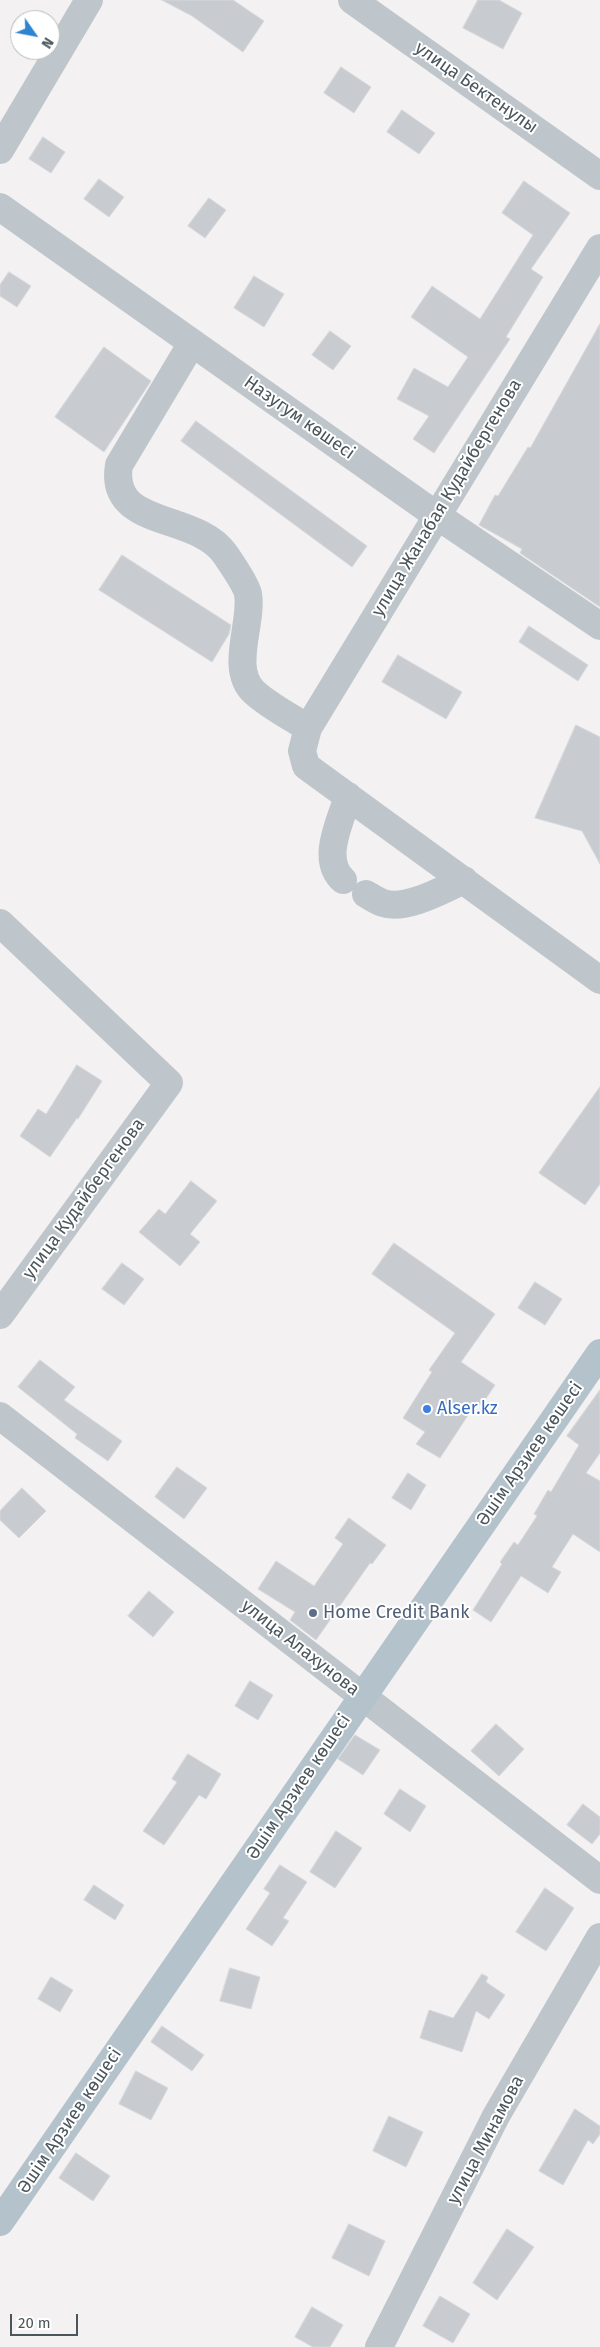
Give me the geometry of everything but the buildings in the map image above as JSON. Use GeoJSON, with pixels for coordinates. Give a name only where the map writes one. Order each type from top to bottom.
{"type":"FeatureCollection","features":[{"type":"Feature","properties":{"kind":"main road","name":"Әшім Арзиев көшесі"},"geometry":{"type":"LineString","coordinates":[[0,2222],[361,1696],[600,1353]]}},
{"type":"Feature","properties":{"kind":"street"},"geometry":{"type":"LineString","coordinates":[[0,150],[89,0]]}},
{"type":"Feature","properties":{"kind":"street","name":"улица Бектенулы"},"geometry":{"type":"LineString","coordinates":[[352,0],[600,176]]}},
{"type":"Feature","properties":{"kind":"street","name":"Назугум көшесі"},"geometry":{"type":"LineString","coordinates":[[0,206],[436,515],[600,626]]}},
{"type":"Feature","properties":{"kind":"street","name":"улица Жанабая Кудайбергенова"},"geometry":{"type":"LineString","coordinates":[[305,740],[436,515],[600,248]]}},
{"type":"Feature","properties":{"kind":"street"},"geometry":{"type":"LineString","coordinates":[[192,342],[119,465],[117,478],[121,494],[132,508],[204,534],[224,552],[247,592],[249,616],[244,637],[243,676],[253,692],[305,740],[306,766],[600,980]]}},
{"type":"Feature","properties":{"kind":"street"},"geometry":{"type":"LineString","coordinates":[[343,880],[332,867],[332,851],[348,796]]}},
{"type":"Feature","properties":{"kind":"street"},"geometry":{"type":"LineString","coordinates":[[366,894],[382,903],[396,905],[417,900],[464,880]]}},
{"type":"Feature","properties":{"kind":"street","name":"улица Кудайбергенова"},"geometry":{"type":"LineString","coordinates":[[0,923],[169,1083],[0,1315]]}},
{"type":"Feature","properties":{"kind":"street","name":"улица Алахунова"},"geometry":{"type":"LineString","coordinates":[[0,1416],[600,1880]]}},
{"type":"Feature","properties":{"kind":"street","name":"улица Минамова"},"geometry":{"type":"LineString","coordinates":[[379,2347],[496,2116],[600,1937]]}},
{"type":"Feature","properties":{"kind":"place","name":"Alser.kz"},"geometry":{"type":"Point","coordinates":[427,1409]}},
{"type":"Feature","properties":{"kind":"place","name":"Home Credit Bank"},"geometry":{"type":"Point","coordinates":[313,1613]}}]}
